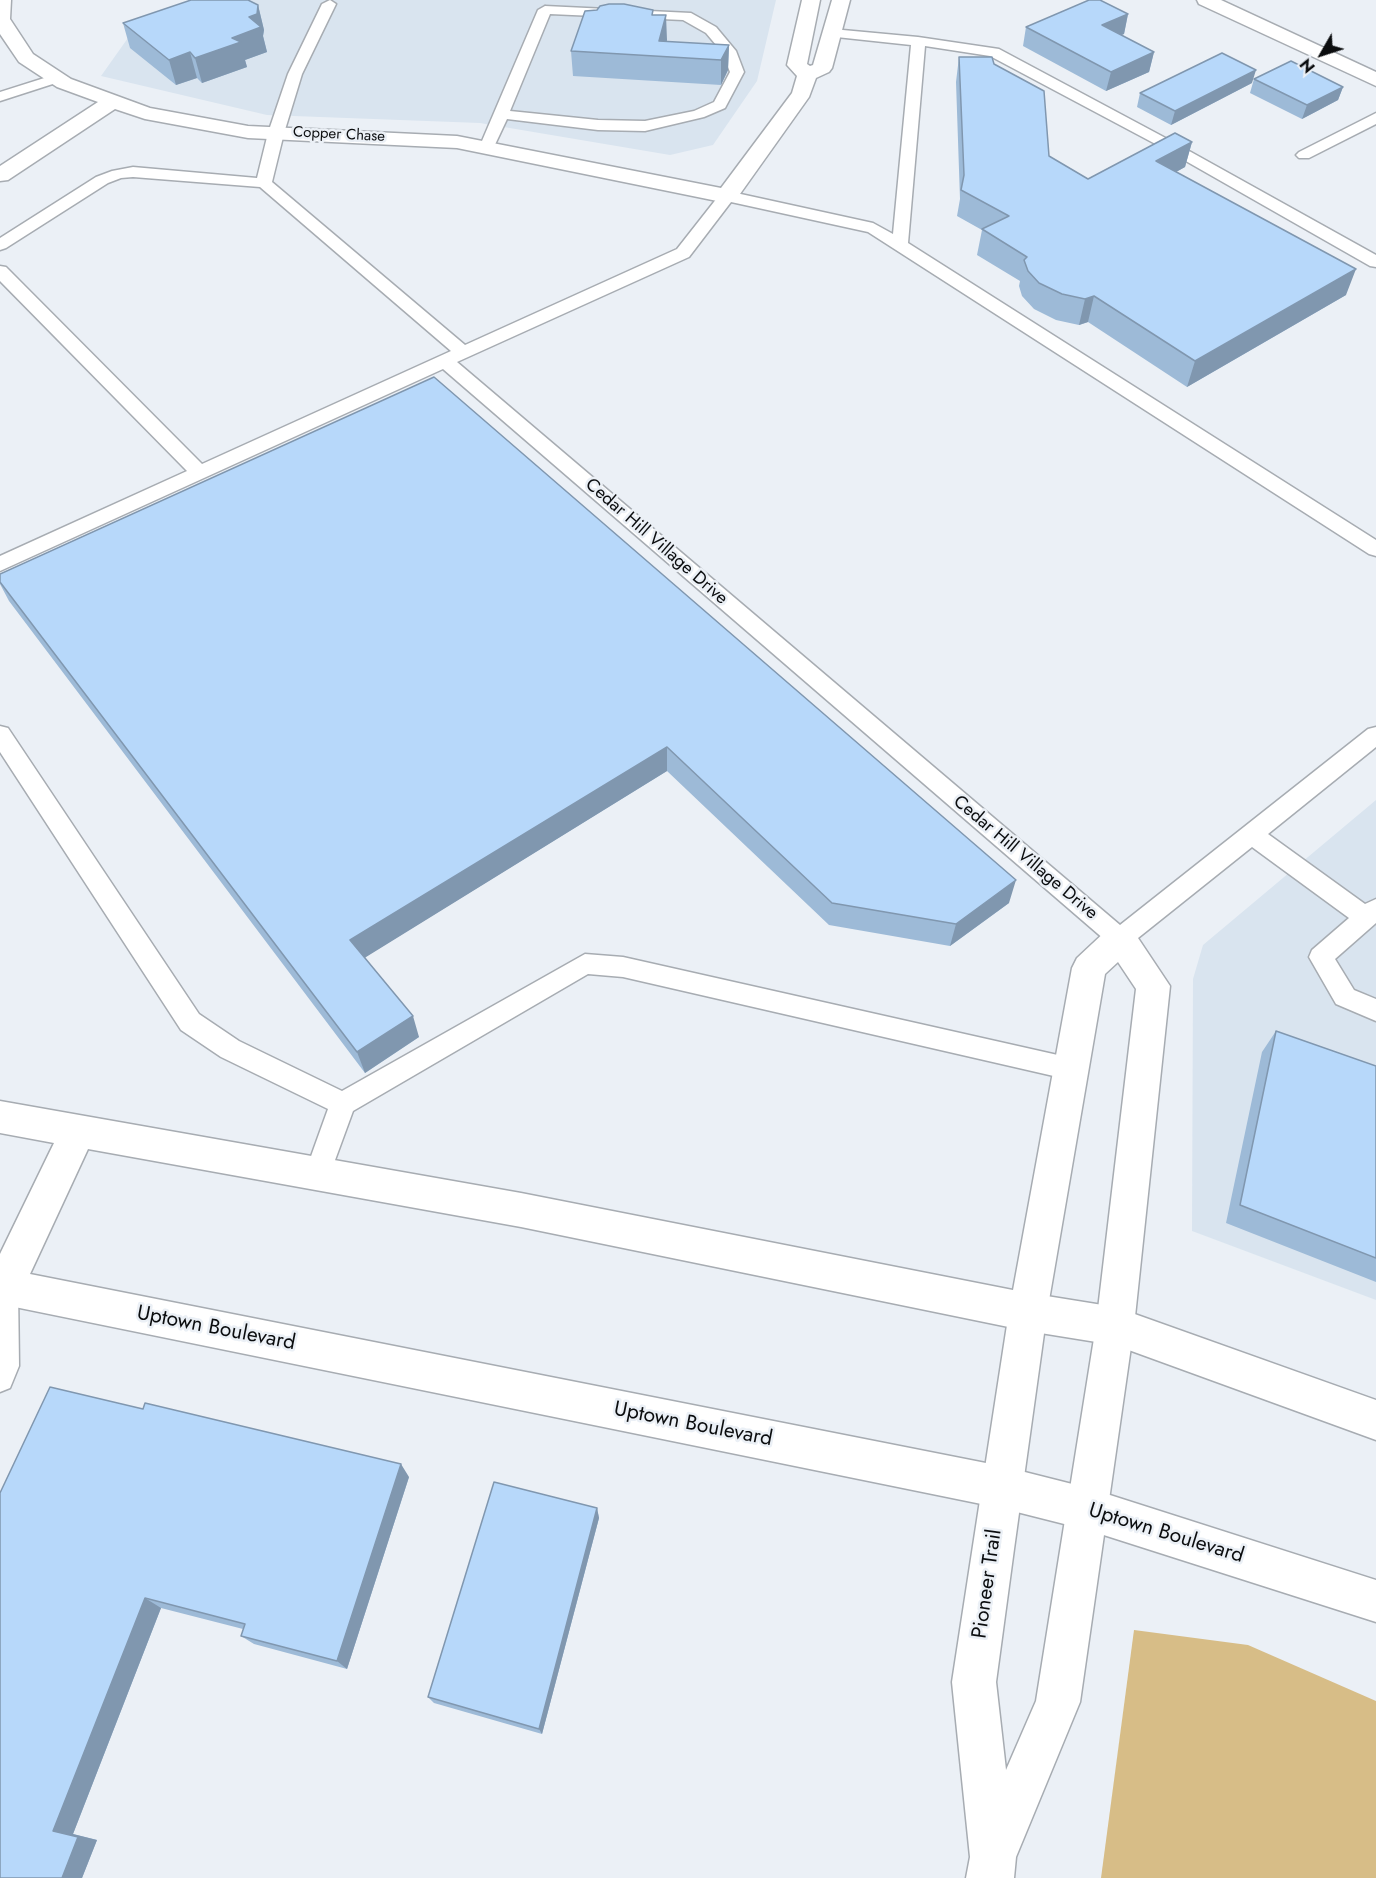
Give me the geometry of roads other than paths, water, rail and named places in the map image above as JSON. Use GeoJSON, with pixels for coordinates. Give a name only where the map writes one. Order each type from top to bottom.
{"type":"FeatureCollection","features":[{"type":"Feature","properties":{"kind":"street","name":"Copper Chase"},"geometry":{"type":"LineString","coordinates":[[2,0],[0,18],[26,58],[57,78],[145,113],[248,132],[457,142],[727,196]]}},
{"type":"Feature","properties":{"kind":"street"},"geometry":{"type":"LineString","coordinates":[[807,75],[797,65],[812,0]]}},
{"type":"Feature","properties":{"kind":"street"},"geometry":{"type":"LineString","coordinates":[[727,196],[802,93],[807,75],[822,68],[841,0]]}},
{"type":"Feature","properties":{"kind":"street"},"geometry":{"type":"LineString","coordinates":[[1206,0],[1376,80]]}},
{"type":"Feature","properties":{"kind":"street"},"geometry":{"type":"LineString","coordinates":[[0,175],[114,101]]}},
{"type":"Feature","properties":{"kind":"street"},"geometry":{"type":"LineString","coordinates":[[1028,1312],[1089,968],[1120,939]]}},
{"type":"Feature","properties":{"kind":"street","name":"Cedar Hill Village Drive"},"geometry":{"type":"LineString","coordinates":[[1115,1326],[1153,986],[1120,939]]}},
{"type":"Feature","properties":{"kind":"street"},"geometry":{"type":"LineString","coordinates":[[0,1117],[532,1212],[1028,1312],[1115,1326],[1376,1420]]}},
{"type":"Feature","properties":{"kind":"street"},"geometry":{"type":"LineString","coordinates":[[1,1288],[78,1131]]}},
{"type":"Feature","properties":{"kind":"street","name":"Uptown Boulevard"},"geometry":{"type":"LineString","coordinates":[[1,1288],[1001,1488],[1088,1509],[1376,1601]]}},
{"type":"Feature","properties":{"kind":"street","name":"Pioneer Trail"},"geometry":{"type":"LineString","coordinates":[[991,1868],[974,1682],[1028,1312]]}},
{"type":"Feature","properties":{"kind":"street","name":"Pioneer Trail"},"geometry":{"type":"LineString","coordinates":[[991,1868],[1058,1702],[1115,1326]]}},
{"type":"Feature","properties":{"kind":"lane"},"geometry":{"type":"LineString","coordinates":[[264,183],[276,132],[295,74],[329,4]]}},
{"type":"Feature","properties":{"kind":"lane"},"geometry":{"type":"LineString","coordinates":[[487,148],[501,114],[545,10],[686,16],[711,30],[729,51],[737,72],[720,105],[699,114],[645,126],[598,125],[501,114]]}},
{"type":"Feature","properties":{"kind":"lane"},"geometry":{"type":"LineString","coordinates":[[832,33],[918,41],[994,52],[1376,262]]}},
{"type":"Feature","properties":{"kind":"lane"},"geometry":{"type":"LineString","coordinates":[[900,245],[918,41]]}},
{"type":"Feature","properties":{"kind":"lane"},"geometry":{"type":"LineString","coordinates":[[0,97],[57,78]]}},
{"type":"Feature","properties":{"kind":"lane"},"geometry":{"type":"LineString","coordinates":[[1304,154],[1376,118]]}},
{"type":"Feature","properties":{"kind":"lane"},"geometry":{"type":"LineString","coordinates":[[0,245],[102,180],[118,174],[140,173],[264,183],[464,353]]}},
{"type":"Feature","properties":{"kind":"lane"},"geometry":{"type":"LineString","coordinates":[[0,564],[683,253],[727,196],[873,228],[1376,549]]}},
{"type":"Feature","properties":{"kind":"lane"},"geometry":{"type":"LineString","coordinates":[[0,271],[200,473]]}},
{"type":"Feature","properties":{"kind":"lane","name":"Cedar Hill Village Drive"},"geometry":{"type":"LineString","coordinates":[[445,361],[1120,939]]}},
{"type":"Feature","properties":{"kind":"lane"},"geometry":{"type":"LineString","coordinates":[[0,734],[190,1022],[230,1049],[343,1104]]}},
{"type":"Feature","properties":{"kind":"lane"},"geometry":{"type":"LineString","coordinates":[[1120,939],[1375,737]]}},
{"type":"Feature","properties":{"kind":"lane"},"geometry":{"type":"LineString","coordinates":[[1252,834],[1371,914],[1321,957],[1345,997],[1376,1010]]}},
{"type":"Feature","properties":{"kind":"lane"},"geometry":{"type":"LineString","coordinates":[[318,1173],[343,1104],[585,964],[623,968],[1071,1069]]}},
{"type":"Feature","properties":{"kind":"lane"},"geometry":{"type":"LineString","coordinates":[[0,1378],[5,1366],[1,1288]]}}]}
